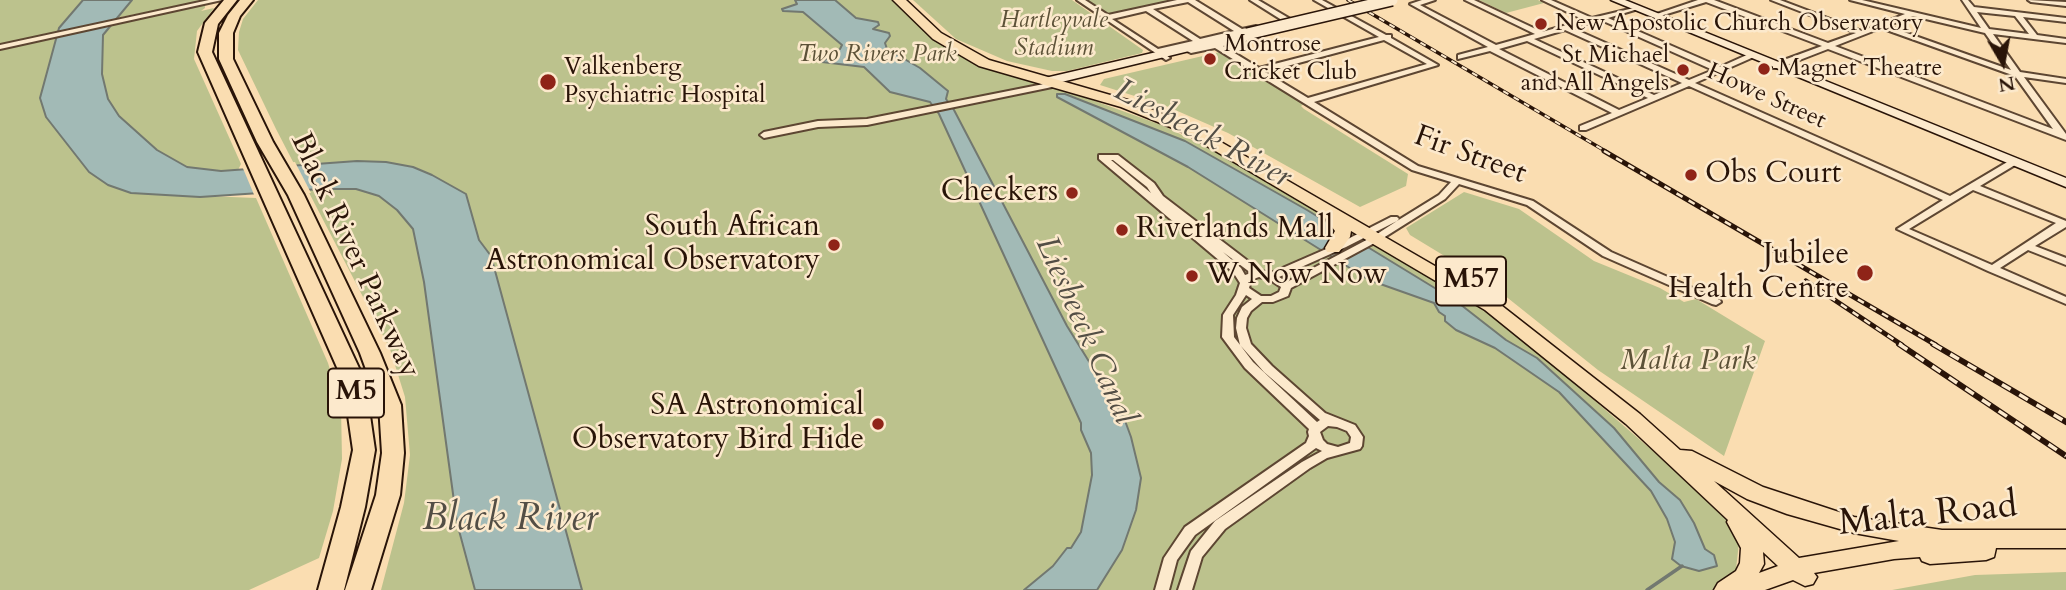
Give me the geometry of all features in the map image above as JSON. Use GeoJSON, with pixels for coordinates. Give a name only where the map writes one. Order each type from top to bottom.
{"type":"FeatureCollection","features":[{"type":"Feature","properties":{"kind":"highway","name":"Black River Parkway"},"geometry":{"type":"LineString","coordinates":[[247,0],[234,15],[226,33],[226,60],[265,142],[296,195],[370,353],[390,405],[393,453],[388,495],[358,590]]}},
{"type":"Feature","properties":{"kind":"highway","name":"Black River Parkway"},"geometry":{"type":"LineString","coordinates":[[226,1],[212,23],[205,52],[273,197],[354,382],[364,450],[331,590]]}},
{"type":"Feature","properties":{"kind":"highway"},"geometry":{"type":"LineString","coordinates":[[372,590],[393,517],[388,495]]}},
{"type":"Feature","properties":{"kind":"highway"},"geometry":{"type":"LineString","coordinates":[[321,590],[338,564]]}},
{"type":"Feature","properties":{"kind":"main road","name":"M57"},"geometry":{"type":"LineString","coordinates":[[899,0],[933,33],[971,55],[1170,120],[1315,202],[1472,281],[1499,300],[1676,450],[1806,571]]}},
{"type":"Feature","properties":{"kind":"main road"},"geometry":{"type":"LineString","coordinates":[[1161,55],[1191,51],[1244,33],[1392,0]]}},
{"type":"Feature","properties":{"kind":"main road"},"geometry":{"type":"LineString","coordinates":[[1616,0],[2066,183]]}},
{"type":"Feature","properties":{"kind":"main road"},"geometry":{"type":"LineString","coordinates":[[1051,83],[1216,44]]}},
{"type":"Feature","properties":{"kind":"main road","name":"M57"},"geometry":{"type":"LineString","coordinates":[[1051,83],[1143,104],[1207,130],[1377,232],[1514,321],[1633,419],[1806,571]]}},
{"type":"Feature","properties":{"kind":"main road"},"geometry":{"type":"LineString","coordinates":[[1315,202],[1341,226],[1342,237],[1333,248]]}},
{"type":"Feature","properties":{"kind":"main road"},"geometry":{"type":"LineString","coordinates":[[1676,450],[1755,493],[1835,520],[1941,539],[2034,540]]}},
{"type":"Feature","properties":{"kind":"main road"},"geometry":{"type":"LineString","coordinates":[[1702,481],[1742,527],[1752,548],[1749,572],[1726,590]]}},
{"type":"Feature","properties":{"kind":"main road","name":"Malta Road"},"geometry":{"type":"LineString","coordinates":[[1806,571],[1894,550],[2066,539]]}},
{"type":"Feature","properties":{"kind":"main road","name":"Malta Road"},"geometry":{"type":"LineString","coordinates":[[1806,571],[1966,551],[2066,549]]}},
{"type":"Feature","properties":{"kind":"main road"},"geometry":{"type":"LineString","coordinates":[[1739,590],[1806,571]]}},
{"type":"Feature","properties":{"kind":"main road"},"geometry":{"type":"LineString","coordinates":[[1765,590],[1806,571]]}},
{"type":"Feature","properties":{"kind":"street"},"geometry":{"type":"LineString","coordinates":[[1080,0],[1161,55],[1199,42],[1334,9]]}},
{"type":"Feature","properties":{"kind":"street"},"geometry":{"type":"LineString","coordinates":[[1106,18],[1188,0],[1244,33]]}},
{"type":"Feature","properties":{"kind":"street"},"geometry":{"type":"LineString","coordinates":[[1253,0],[1288,20]]}},
{"type":"Feature","properties":{"kind":"street"},"geometry":{"type":"LineString","coordinates":[[1307,101],[1434,65],[1388,37],[1317,0]]}},
{"type":"Feature","properties":{"kind":"street"},"geometry":{"type":"LineString","coordinates":[[1432,0],[1413,4],[1619,113]]}},
{"type":"Feature","properties":{"kind":"street"},"geometry":{"type":"LineString","coordinates":[[1468,0],[1543,35]]}},
{"type":"Feature","properties":{"kind":"street"},"geometry":{"type":"LineString","coordinates":[[1545,0],[1592,21]]}},
{"type":"Feature","properties":{"kind":"street"},"geometry":{"type":"LineString","coordinates":[[1655,16],[1707,0],[2065,138]]}},
{"type":"Feature","properties":{"kind":"street"},"geometry":{"type":"LineString","coordinates":[[1774,0],[1862,33]]}},
{"type":"Feature","properties":{"kind":"street"},"geometry":{"type":"LineString","coordinates":[[1853,0],[1988,31],[2066,41]]}},
{"type":"Feature","properties":{"kind":"street"},"geometry":{"type":"LineString","coordinates":[[1965,0],[2065,138]]}},
{"type":"Feature","properties":{"kind":"street"},"geometry":{"type":"LineString","coordinates":[[2031,0],[2066,4]]}},
{"type":"Feature","properties":{"kind":"street"},"geometry":{"type":"LineString","coordinates":[[0,47],[125,19],[226,1]]}},
{"type":"Feature","properties":{"kind":"street"},"geometry":{"type":"LineString","coordinates":[[2047,1],[2065,21]]}},
{"type":"Feature","properties":{"kind":"street"},"geometry":{"type":"LineString","coordinates":[[1461,57],[1636,8]]}},
{"type":"Feature","properties":{"kind":"street"},"geometry":{"type":"LineString","coordinates":[[1148,9],[1199,42]]}},
{"type":"Feature","properties":{"kind":"street"},"geometry":{"type":"LineString","coordinates":[[1970,9],[2065,21]]}},
{"type":"Feature","properties":{"kind":"street"},"geometry":{"type":"LineString","coordinates":[[1216,44],[1346,14]]}},
{"type":"Feature","properties":{"kind":"street"},"geometry":{"type":"LineString","coordinates":[[1776,66],[1912,14]]}},
{"type":"Feature","properties":{"kind":"street"},"geometry":{"type":"LineString","coordinates":[[2017,14],[2035,37]]}},
{"type":"Feature","properties":{"kind":"street"},"geometry":{"type":"LineString","coordinates":[[1602,18],[1720,70]]}},
{"type":"Feature","properties":{"kind":"street"},"geometry":{"type":"LineString","coordinates":[[1881,26],[2018,74],[2066,81]]}},
{"type":"Feature","properties":{"kind":"street","name":"Howe Street"},"geometry":{"type":"LineString","coordinates":[[1566,28],[1950,200]]}},
{"type":"Feature","properties":{"kind":"street"},"geometry":{"type":"LineString","coordinates":[[1258,71],[1388,37]]}},
{"type":"Feature","properties":{"kind":"street"},"geometry":{"type":"LineString","coordinates":[[1530,39],[1655,98]]}},
{"type":"Feature","properties":{"kind":"street","name":"Fir Street"},"geometry":{"type":"LineString","coordinates":[[1216,44],[1415,167],[1530,204],[1607,254],[1716,302]]}},
{"type":"Feature","properties":{"kind":"street"},"geometry":{"type":"LineString","coordinates":[[1583,128],[1752,56]]}},
{"type":"Feature","properties":{"kind":"street"},"geometry":{"type":"LineString","coordinates":[[764,135],[818,124],[860,123],[1051,83]]}},
{"type":"Feature","properties":{"kind":"street"},"geometry":{"type":"LineString","coordinates":[[1259,299],[1244,285],[1237,270],[1215,250],[1102,157],[1115,157],[1151,186],[1168,205],[1258,274],[1272,276],[1286,286]]}},
{"type":"Feature","properties":{"kind":"street"},"geometry":{"type":"LineString","coordinates":[[2012,163],[1902,229],[2066,301]]}},
{"type":"Feature","properties":{"kind":"street"},"geometry":{"type":"LineString","coordinates":[[1185,590],[1196,555],[1220,525],[1323,455],[1356,446],[1357,437],[1351,428],[1321,415],[1268,369],[1246,345],[1241,328],[1246,309],[1259,299],[1279,298],[1286,286],[1442,197],[1457,181]]}},
{"type":"Feature","properties":{"kind":"street"},"geometry":{"type":"LineString","coordinates":[[1973,187],[2064,223]]}},
{"type":"Feature","properties":{"kind":"street"},"geometry":{"type":"LineString","coordinates":[[1992,269],[2064,223]]}},
{"type":"Feature","properties":{"kind":"street"},"geometry":{"type":"LineString","coordinates":[[1272,276],[1333,248],[1377,232]]}},
{"type":"Feature","properties":{"kind":"street"},"geometry":{"type":"LineString","coordinates":[[2027,246],[2066,262]]}},
{"type":"Feature","properties":{"kind":"street"},"geometry":{"type":"LineString","coordinates":[[1258,274],[1244,285],[1228,316],[1227,329],[1231,343],[1248,365],[1316,432],[1323,447],[1338,451]]}},
{"type":"Feature","properties":{"kind":"street"},"geometry":{"type":"LineString","coordinates":[[1162,590],[1171,558],[1190,531],[1210,514],[1311,446],[1316,432],[1333,422]]}},
{"type":"Feature","properties":{"kind":"green space"},"geometry":{"type":"Polygon","coordinates":[[[0,0],[83,0],[59,28],[40,98],[46,117],[89,172],[131,193],[256,198],[328,363],[341,407],[342,459],[333,511],[319,558],[249,590],[0,590],[0,0]]]}},
{"type":"Feature","properties":{"kind":"green space"},"geometry":{"type":"Polygon","coordinates":[[[132,0],[208,0],[116,18],[132,0]]]}},
{"type":"Feature","properties":{"kind":"green space","name":"Two Rivers Park"},"geometry":{"type":"Polygon","coordinates":[[[258,0],[899,0],[917,18],[971,55],[1045,82],[993,97],[995,100],[1040,91],[1039,89],[1059,88],[1164,126],[1228,158],[1470,299],[1519,335],[1707,498],[1740,534],[1736,569],[1752,590],[381,590],[404,503],[410,455],[405,397],[390,349],[238,50],[243,19],[258,0]]]}},
{"type":"Feature","properties":{"kind":"green space","name":"Hartleyvale Stadium"},"geometry":{"type":"Polygon","coordinates":[[[913,0],[1072,0],[1143,50],[1142,53],[1067,71],[1052,71],[1007,61],[956,39],[913,0]]]}},
{"type":"Feature","properties":{"kind":"green space"},"geometry":{"type":"Polygon","coordinates":[[[1086,0],[1181,0],[1110,16],[1086,0]]]}},
{"type":"Feature","properties":{"kind":"green space"},"geometry":{"type":"Polygon","coordinates":[[[1479,0],[1538,0],[1544,3],[1506,13],[1479,0]]]}},
{"type":"Feature","properties":{"kind":"green space"},"geometry":{"type":"Polygon","coordinates":[[[205,4],[201,11],[214,8],[197,31],[194,59],[241,164],[238,170],[207,171],[187,167],[157,150],[119,116],[110,104],[102,80],[103,35],[108,26],[123,20],[205,4]]]}},
{"type":"Feature","properties":{"kind":"green space"},"geometry":{"type":"Polygon","coordinates":[[[1220,52],[1304,104],[1301,106],[1304,109],[1408,174],[1406,186],[1360,207],[1228,133],[1166,106],[1100,85],[1104,79],[1220,52]]]}},
{"type":"Feature","properties":{"kind":"green space","name":"Malta Park"},"geometry":{"type":"Polygon","coordinates":[[[1464,192],[1519,209],[1594,261],[1660,288],[1684,302],[1696,299],[1765,341],[1724,456],[1598,370],[1489,283],[1410,235],[1406,228],[1464,192]]]}},
{"type":"Feature","properties":{"kind":"green space"},"geometry":{"type":"Polygon","coordinates":[[[2066,572],[2066,590],[1892,590],[1975,575],[2066,572]]]}},
{"type":"Feature","properties":{"kind":"water","name":"Black River"},"geometry":{"type":"Polygon","coordinates":[[[83,0],[132,0],[103,35],[102,74],[108,99],[119,116],[157,150],[187,167],[221,171],[357,161],[386,162],[413,167],[466,194],[479,240],[491,256],[582,590],[475,590],[457,523],[424,282],[413,229],[397,210],[379,196],[356,189],[200,197],[131,193],[108,185],[89,172],[46,117],[40,98],[59,28],[83,0]]]}},
{"type":"Feature","properties":{"kind":"water"},"geometry":{"type":"Polygon","coordinates":[[[795,0],[835,0],[856,18],[878,22],[879,25],[873,29],[889,33],[890,36],[885,43],[887,49],[920,68],[948,91],[946,99],[1067,326],[1124,418],[1141,478],[1136,510],[1122,550],[1097,590],[1024,590],[1053,566],[1067,548],[1071,548],[1081,532],[1092,475],[1091,453],[1081,430],[1081,423],[939,114],[930,102],[890,92],[864,67],[822,62],[842,45],[803,12],[783,11],[782,9],[797,4],[795,0]]]}},
{"type":"Feature","properties":{"kind":"water"},"geometry":{"type":"Polygon","coordinates":[[[1057,94],[1065,94],[1185,141],[1307,210],[1456,301],[1506,340],[1537,358],[1614,428],[1659,482],[1680,500],[1705,549],[1714,555],[1717,566],[1699,571],[1681,566],[1672,559],[1675,542],[1667,519],[1651,491],[1559,392],[1495,348],[1456,330],[1445,321],[1445,316],[1434,303],[1369,280],[1188,167],[1057,97],[1057,94]]]}},
{"type":"Feature","properties":{"kind":"pier"},"geometry":{"type":"Polygon","coordinates":[[[295,162],[311,193],[255,197],[242,166],[295,162]]]}},
{"type":"Feature","properties":{"kind":"waterway"},"geometry":{"type":"LineString","coordinates":[[1647,590],[1682,566]]}},
{"type":"Feature","properties":{"kind":"railway"},"geometry":{"type":"LineString","coordinates":[[1348,0],[1607,152]]}},
{"type":"Feature","properties":{"kind":"railway"},"geometry":{"type":"LineString","coordinates":[[1604,151],[1936,345]]}},
{"type":"Feature","properties":{"kind":"railway"},"geometry":{"type":"LineString","coordinates":[[1806,281],[1902,345]]}},
{"type":"Feature","properties":{"kind":"railway"},"geometry":{"type":"LineString","coordinates":[[1899,344],[2066,456]]}},
{"type":"Feature","properties":{"kind":"railway"},"geometry":{"type":"LineString","coordinates":[[1933,344],[2066,422]]}},
{"type":"Feature","properties":{"kind":"place","name":"New Apostolic Church Observatory"},"geometry":{"type":"Point","coordinates":[1541,24]}},
{"type":"Feature","properties":{"kind":"place","name":"Montrose Cricket Club"},"geometry":{"type":"Point","coordinates":[1210,59]}},
{"type":"Feature","properties":{"kind":"place","name":"Magnet Theatre"},"geometry":{"type":"Point","coordinates":[1764,69]}},
{"type":"Feature","properties":{"kind":"place","name":"St Michael and All Angels"},"geometry":{"type":"Point","coordinates":[1683,70]}},
{"type":"Feature","properties":{"kind":"place","name":"Valkenberg Psychiatric Hospital"},"geometry":{"type":"Point","coordinates":[548,82]}},
{"type":"Feature","properties":{"kind":"place","name":"Obs Court"},"geometry":{"type":"Point","coordinates":[1691,175]}},
{"type":"Feature","properties":{"kind":"place","name":"Checkers"},"geometry":{"type":"Point","coordinates":[1072,193]}},
{"type":"Feature","properties":{"kind":"place","name":"Riverlands Mall"},"geometry":{"type":"Point","coordinates":[1122,230]}},
{"type":"Feature","properties":{"kind":"place","name":"South African Astronomical Observatory"},"geometry":{"type":"Point","coordinates":[834,245]}},
{"type":"Feature","properties":{"kind":"place","name":"Jubilee Health Centre"},"geometry":{"type":"Point","coordinates":[1865,273]}},
{"type":"Feature","properties":{"kind":"place","name":"W Now Now"},"geometry":{"type":"Point","coordinates":[1192,276]}},
{"type":"Feature","properties":{"kind":"place","name":"SA Astronomical Observatory Bird Hide"},"geometry":{"type":"Point","coordinates":[878,424]}},
{"type":"Feature","properties":{"kind":"water label","name":"Liesbeeck River"},"geometry":{"type":"Point","coordinates":[1202,135]}},
{"type":"Feature","properties":{"kind":"water label","name":"Liesbeeck Canal"},"geometry":{"type":"Point","coordinates":[1084,331]}}]}
